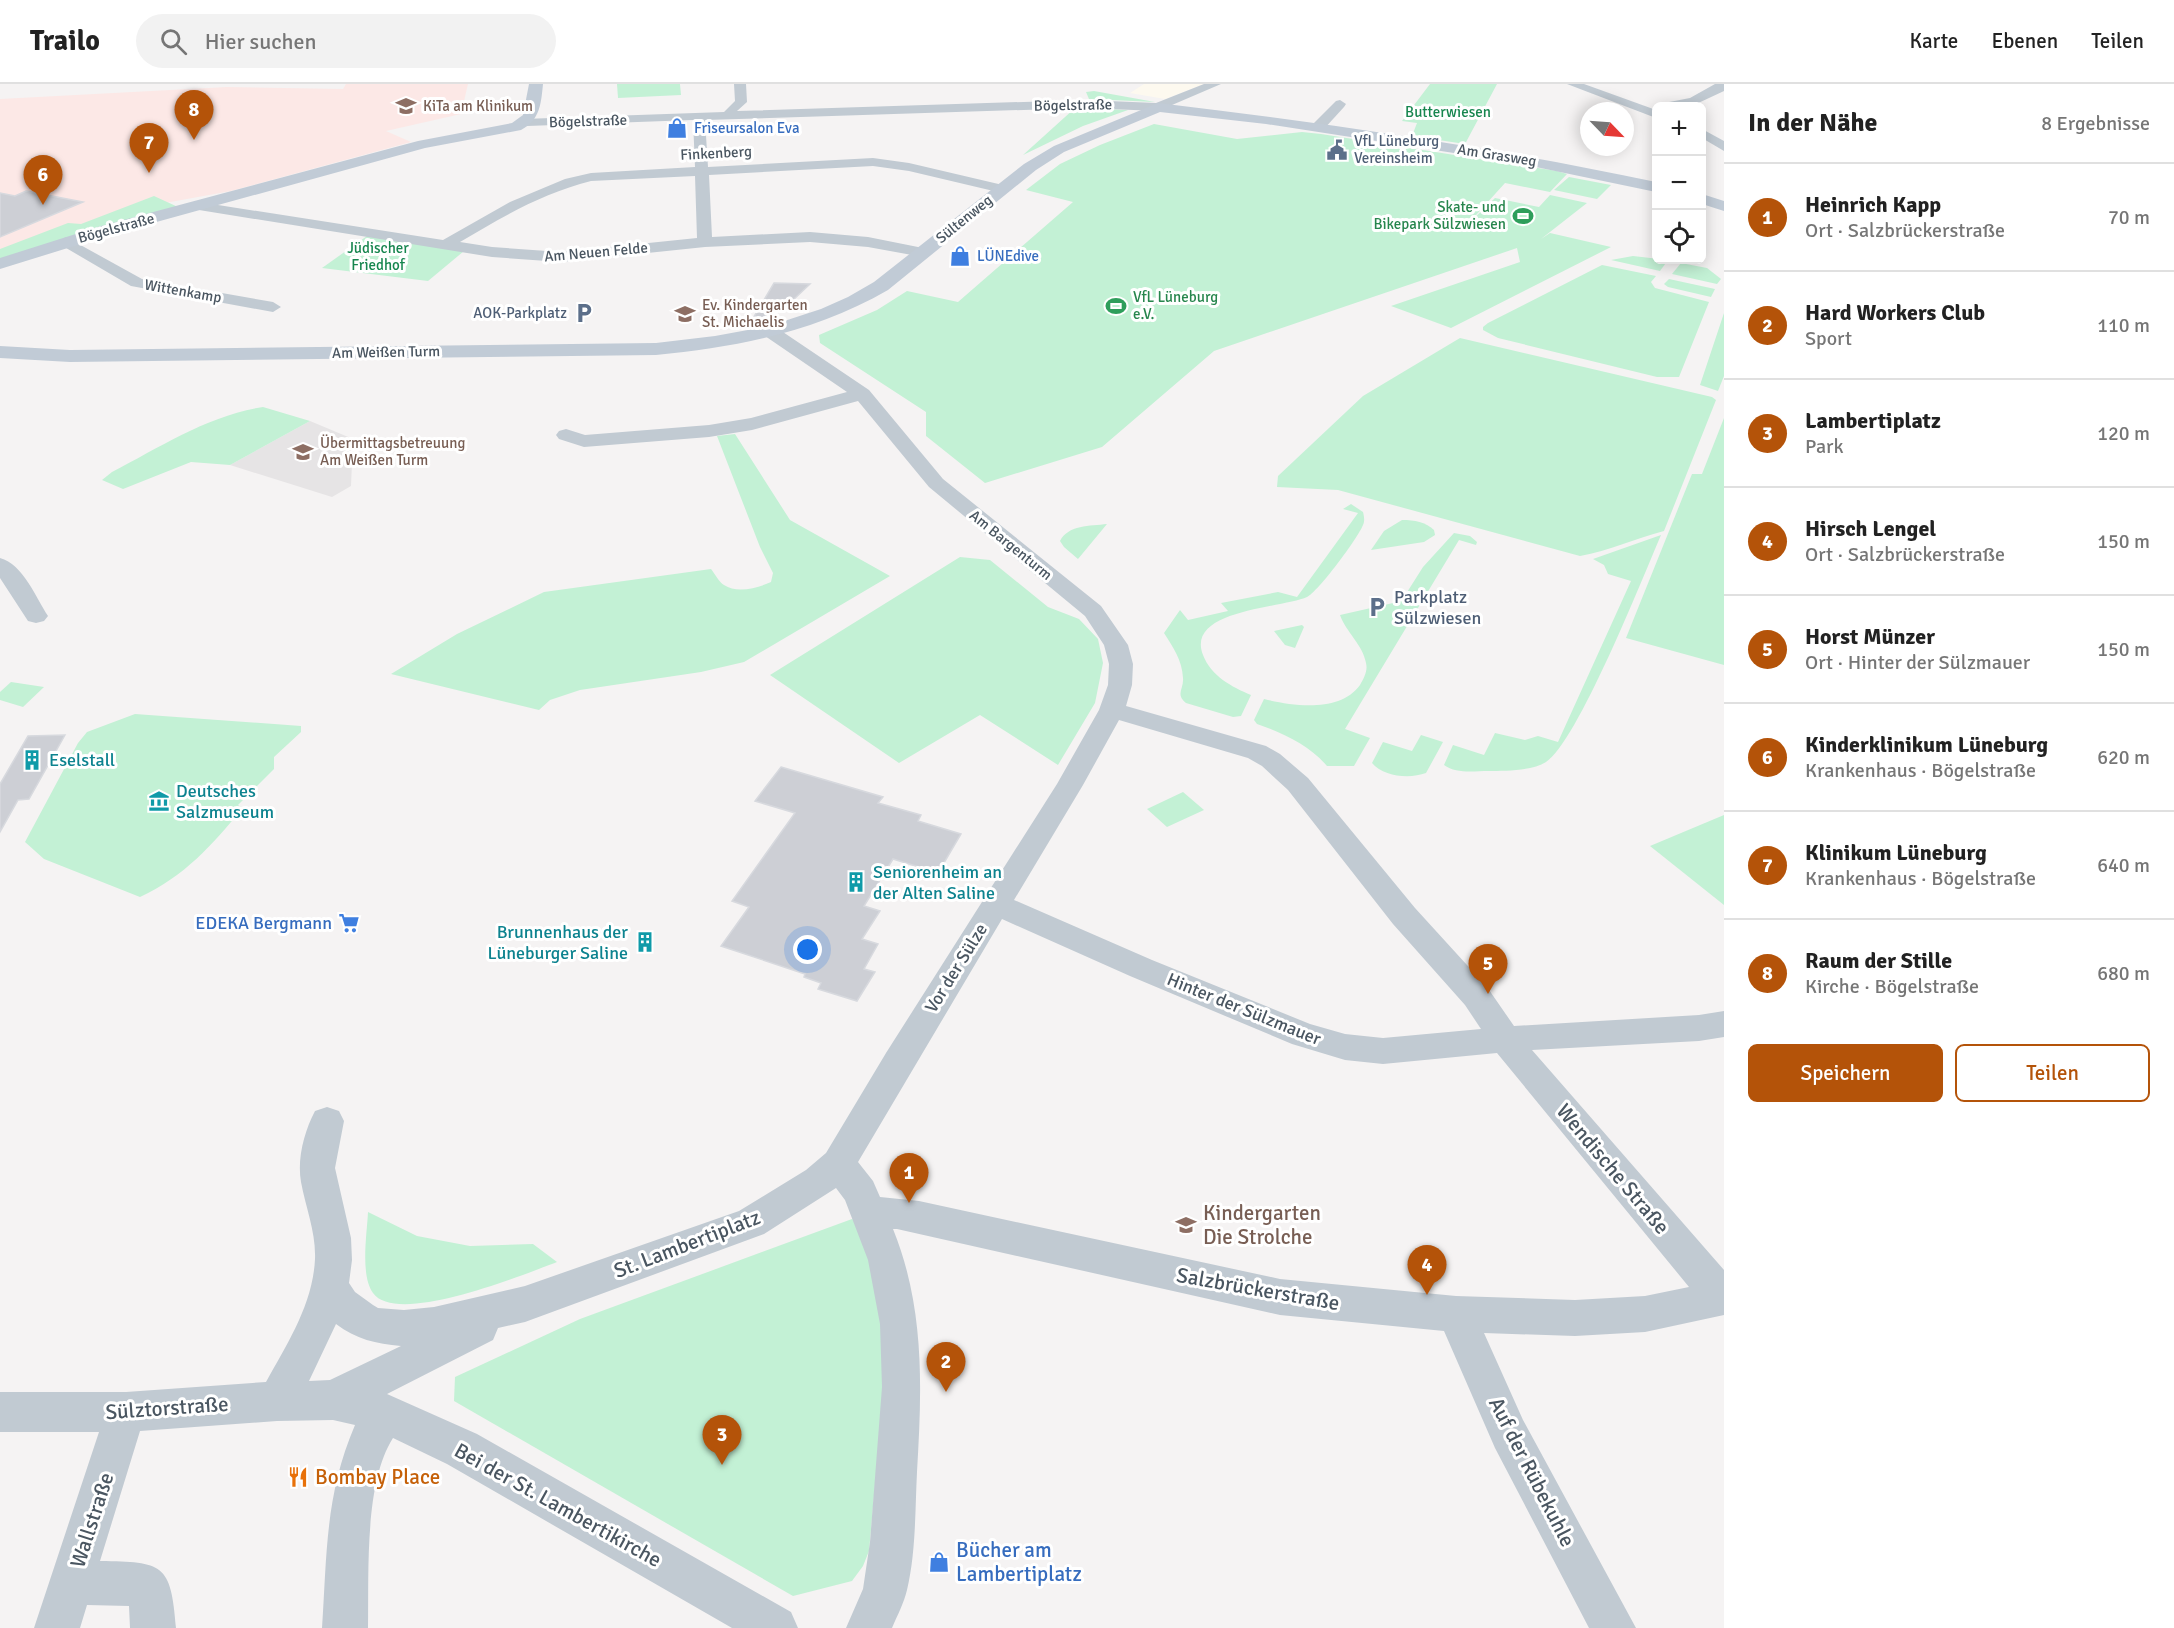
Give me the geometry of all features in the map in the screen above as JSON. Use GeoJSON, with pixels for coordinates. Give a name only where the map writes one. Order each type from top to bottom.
{"type":"FeatureCollection","features":[{"type":"Feature","properties":{"kind":"main road"},"geometry":{"type":"LineString","coordinates":[[527,122],[531,117],[536,84]]}},
{"type":"Feature","properties":{"kind":"main road","name":"Am Grasweg"},"geometry":{"type":"LineString","coordinates":[[1158,107],[1318,127],[1523,159],[1652,186]]}},
{"type":"Feature","properties":{"kind":"main road","name":"Sültenweg"},"geometry":{"type":"LineString","coordinates":[[771,332],[825,316],[845,307],[881,286],[1030,167],[1059,149],[1158,107]]}},
{"type":"Feature","properties":{"kind":"main road","name":"Bögelstraße"},"geometry":{"type":"LineString","coordinates":[[0,264],[66,242],[423,144],[501,131],[527,122]]}},
{"type":"Feature","properties":{"kind":"main road"},"geometry":{"type":"LineString","coordinates":[[1706,201],[1724,206]]}},
{"type":"Feature","properties":{"kind":"main road","name":"Am Weißen Turm"},"geometry":{"type":"LineString","coordinates":[[0,352],[70,356],[656,349],[726,341],[771,332]]}},
{"type":"Feature","properties":{"kind":"street"},"geometry":{"type":"LineString","coordinates":[[730,116],[730,111],[741,102],[740,84]]}},
{"type":"Feature","properties":{"kind":"street"},"geometry":{"type":"LineString","coordinates":[[1158,107],[1215,84]]}},
{"type":"Feature","properties":{"kind":"street"},"geometry":{"type":"LineString","coordinates":[[1574,84],[1652,111]]}},
{"type":"Feature","properties":{"kind":"street"},"geometry":{"type":"LineString","coordinates":[[1691,102],[1720,86],[1724,87]]}},
{"type":"Feature","properties":{"kind":"street","name":"Bögelstraße"},"geometry":{"type":"LineString","coordinates":[[527,122],[730,116],[1084,100],[1158,107]]}},
{"type":"Feature","properties":{"kind":"street"},"geometry":{"type":"LineString","coordinates":[[1318,127],[1340,104]]}},
{"type":"Feature","properties":{"kind":"street"},"geometry":{"type":"LineString","coordinates":[[699,117],[705,242]]}},
{"type":"Feature","properties":{"kind":"street"},"geometry":{"type":"LineString","coordinates":[[1706,136],[1724,147]]}},
{"type":"Feature","properties":{"kind":"street","name":"Finkenberg"},"geometry":{"type":"LineString","coordinates":[[445,245],[527,197],[570,182],[608,175],[873,162],[909,167],[1002,189]]}},
{"type":"Feature","properties":{"kind":"street","name":"Am Neuen Felde"},"geometry":{"type":"LineString","coordinates":[[199,206],[516,255],[561,257],[777,237],[839,238],[923,252]]}},
{"type":"Feature","properties":{"kind":"street","name":"Wittenkamp"},"geometry":{"type":"LineString","coordinates":[[66,242],[137,283],[273,307]]}},
{"type":"Feature","properties":{"kind":"street","name":"Am Bargenturm"},"geometry":{"type":"LineString","coordinates":[[771,332],[862,394],[936,483],[1093,611],[1116,645],[1121,664],[1120,685],[1112,710]]}},
{"type":"Feature","properties":{"kind":"street"},"geometry":{"type":"LineString","coordinates":[[566,435],[584,441],[709,431],[752,424],[862,394]]}},
{"type":"Feature","properties":{"kind":"street"},"geometry":{"type":"LineString","coordinates":[[0,565],[14,580],[36,616]]}},
{"type":"Feature","properties":{"kind":"street"},"geometry":{"type":"LineString","coordinates":[[1112,710],[1236,745],[1271,760],[1298,784],[1404,916],[1476,996],[1505,1039]]}},
{"type":"Feature","properties":{"kind":"street","name":"Vor der Sülze"},"geometry":{"type":"LineString","coordinates":[[838,1164],[1070,785],[1112,710]]}},
{"type":"Feature","properties":{"kind":"street","name":"Hinter der Sülzmauer"},"geometry":{"type":"LineString","coordinates":[[996,904],[1302,1035],[1345,1047],[1383,1051],[1505,1039],[1699,1028],[1724,1024]]}},
{"type":"Feature","properties":{"kind":"street","name":"Wendische Straße"},"geometry":{"type":"LineString","coordinates":[[1505,1039],[1700,1272],[1724,1296]]}},
{"type":"Feature","properties":{"kind":"street"},"geometry":{"type":"LineString","coordinates":[[277,1401],[309,1339],[330,1286],[333,1239],[318,1175],[318,1162],[327,1121]]}},
{"type":"Feature","properties":{"kind":"street"},"geometry":{"type":"LineString","coordinates":[[838,1164],[860,1192],[886,1260],[899,1324],[902,1387],[892,1542],[885,1591],[869,1628]]}},
{"type":"Feature","properties":{"kind":"street","name":"St. Lambertiplatz"},"geometry":{"type":"LineString","coordinates":[[330,1286],[342,1305],[359,1318],[375,1326],[404,1328],[434,1325],[525,1304],[751,1224],[819,1181],[838,1164]]}},
{"type":"Feature","properties":{"kind":"street","name":"Salzbrückerstraße"},"geometry":{"type":"LineString","coordinates":[[868,1214],[897,1213],[919,1217],[1280,1297],[1456,1314],[1575,1318],[1645,1314],[1724,1296]]}},
{"type":"Feature","properties":{"kind":"street","name":"St. Lambertiplatz"},"geometry":{"type":"LineString","coordinates":[[333,1400],[525,1304]]}},
{"type":"Feature","properties":{"kind":"street","name":"Auf der Rübekuhle"},"geometry":{"type":"LineString","coordinates":[[1456,1314],[1509,1434],[1613,1628]]}},
{"type":"Feature","properties":{"kind":"street","name":"Sülztorstraße"},"geometry":{"type":"LineString","coordinates":[[0,1412],[126,1412],[277,1401],[333,1400]]}},
{"type":"Feature","properties":{"kind":"street","name":"Bei der St. Lambertikirche"},"geometry":{"type":"LineString","coordinates":[[333,1400],[386,1413],[462,1449],[775,1628]]}},
{"type":"Feature","properties":{"kind":"street","name":"Wallstraße"},"geometry":{"type":"LineString","coordinates":[[57,1628],[126,1412]]}},
{"type":"Feature","properties":{"kind":"street"},"geometry":{"type":"LineString","coordinates":[[345,1628],[352,1505],[356,1478],[368,1441],[386,1413]]}},
{"type":"Feature","properties":{"kind":"street"},"geometry":{"type":"LineString","coordinates":[[72,1583],[141,1584],[151,1592],[153,1628]]}},
{"type":"Feature","properties":{"kind":"shaded area"},"geometry":{"type":"Polygon","coordinates":[[[346,84],[468,84],[461,114],[386,131],[411,142],[231,191],[154,205],[0,253],[0,99],[227,87],[343,89],[346,84]]]}},
{"type":"Feature","properties":{"kind":"shaded area"},"geometry":{"type":"Polygon","coordinates":[[[1144,84],[1204,84],[1165,99],[1130,93],[1144,84]]]}},
{"type":"Feature","properties":{"kind":"shaded area","name":"Übermittagsbetreuung Am Weißen Turm"},"geometry":{"type":"Polygon","coordinates":[[[310,421],[353,439],[351,486],[332,497],[230,465],[310,421]]]}},
{"type":"Feature","properties":{"kind":"green space"},"geometry":{"type":"Polygon","coordinates":[[[617,84],[680,84],[681,95],[618,98],[617,84]]]}},
{"type":"Feature","properties":{"kind":"green space","name":"Butterwiesen"},"geometry":{"type":"Polygon","coordinates":[[[1430,84],[1497,84],[1465,144],[1412,136],[1417,123],[1402,121],[1430,84]]]}},
{"type":"Feature","properties":{"kind":"green space"},"geometry":{"type":"Polygon","coordinates":[[[1094,91],[1155,102],[1089,99],[1086,92],[1094,91]]]}},
{"type":"Feature","properties":{"kind":"green space"},"geometry":{"type":"Polygon","coordinates":[[[1075,108],[1128,110],[1083,126],[1023,155],[1075,108]]]}},
{"type":"Feature","properties":{"kind":"green space","name":"VfL Lüneburg e.V."},"geometry":{"type":"Polygon","coordinates":[[[1154,124],[1237,139],[1302,132],[1321,134],[1557,171],[1567,174],[1550,192],[1505,183],[1467,225],[1495,198],[1539,207],[1550,195],[1587,203],[1541,239],[1550,233],[1611,247],[1451,328],[1391,306],[1520,262],[1517,248],[1214,351],[1102,447],[985,483],[926,436],[926,412],[820,343],[819,335],[877,310],[907,291],[958,302],[1073,202],[1026,190],[1060,164],[1100,145],[1154,124]]]}},
{"type":"Feature","properties":{"kind":"green space"},"geometry":{"type":"Polygon","coordinates":[[[1569,177],[1611,185],[1597,199],[1554,190],[1569,177]]]}},
{"type":"Feature","properties":{"kind":"green space"},"geometry":{"type":"Polygon","coordinates":[[[154,196],[178,207],[0,262],[0,249],[68,223],[81,224],[154,196]]]}},
{"type":"Feature","properties":{"kind":"green space","name":"Jüdischer Friedhof"},"geometry":{"type":"Polygon","coordinates":[[[367,236],[464,251],[428,281],[322,268],[367,236]]]}},
{"type":"Feature","properties":{"kind":"green space"},"geometry":{"type":"Polygon","coordinates":[[[1633,256],[1652,258],[1652,264],[1665,264],[1660,271],[1611,260],[1633,256]]]}},
{"type":"Feature","properties":{"kind":"green space"},"geometry":{"type":"Polygon","coordinates":[[[1680,264],[1686,264],[1707,268],[1721,279],[1717,284],[1672,274],[1680,264]]]}},
{"type":"Feature","properties":{"kind":"green space"},"geometry":{"type":"Polygon","coordinates":[[[1602,265],[1656,276],[1651,282],[1655,288],[1709,302],[1679,377],[1657,377],[1498,338],[1483,330],[1488,323],[1602,265]]]}},
{"type":"Feature","properties":{"kind":"green space"},"geometry":{"type":"Polygon","coordinates":[[[1669,279],[1715,289],[1711,297],[1668,287],[1664,284],[1669,279]]]}},
{"type":"Feature","properties":{"kind":"green space"},"geometry":{"type":"Polygon","coordinates":[[[1724,313],[1724,376],[1718,391],[1700,385],[1724,313]]]}},
{"type":"Feature","properties":{"kind":"green space"},"geometry":{"type":"Polygon","coordinates":[[[1460,338],[1712,397],[1716,400],[1664,531],[1580,556],[1338,490],[1277,487],[1278,476],[1363,396],[1460,338]]]}},
{"type":"Feature","properties":{"kind":"green space"},"geometry":{"type":"Polygon","coordinates":[[[263,407],[310,421],[230,465],[191,462],[123,489],[102,480],[112,472],[204,424],[263,407]]]}},
{"type":"Feature","properties":{"kind":"green space"},"geometry":{"type":"Polygon","coordinates":[[[1724,418],[1724,665],[1626,638],[1692,474],[1702,474],[1724,418]]]}},
{"type":"Feature","properties":{"kind":"green space"},"geometry":{"type":"Polygon","coordinates":[[[735,434],[790,520],[890,576],[744,662],[701,672],[580,690],[550,700],[539,710],[391,674],[457,634],[544,592],[711,569],[722,584],[729,588],[741,590],[771,582],[773,573],[760,547],[717,436],[735,434]]]}},
{"type":"Feature","properties":{"kind":"green space"},"geometry":{"type":"Polygon","coordinates":[[[1351,504],[1363,512],[1363,525],[1337,564],[1312,593],[1295,601],[1259,608],[1222,619],[1208,628],[1201,640],[1203,655],[1211,669],[1230,684],[1251,695],[1241,716],[1233,717],[1186,703],[1180,694],[1183,682],[1181,665],[1164,633],[1180,610],[1188,620],[1228,611],[1221,603],[1278,592],[1297,597],[1358,513],[1343,509],[1351,504]]]}},
{"type":"Feature","properties":{"kind":"green space"},"geometry":{"type":"Polygon","coordinates":[[[1402,520],[1423,523],[1434,530],[1435,535],[1424,542],[1371,550],[1384,531],[1402,520]]]}},
{"type":"Feature","properties":{"kind":"green space"},"geometry":{"type":"Polygon","coordinates":[[[1107,524],[1078,559],[1060,541],[1074,529],[1107,524]]]}},
{"type":"Feature","properties":{"kind":"green space"},"geometry":{"type":"Polygon","coordinates":[[[1454,533],[1470,536],[1477,542],[1476,545],[1459,540],[1345,729],[1370,738],[1354,766],[1327,766],[1295,740],[1257,724],[1254,720],[1264,699],[1288,704],[1315,705],[1328,704],[1351,694],[1360,685],[1366,666],[1362,650],[1340,615],[1393,603],[1404,597],[1423,567],[1454,533]]]}},
{"type":"Feature","properties":{"kind":"green space"},"geometry":{"type":"Polygon","coordinates":[[[1661,535],[1591,693],[1559,749],[1546,762],[1526,769],[1465,771],[1454,770],[1444,765],[1453,745],[1484,755],[1495,733],[1525,740],[1538,736],[1558,742],[1631,581],[1608,574],[1604,565],[1593,559],[1661,535]]]}},
{"type":"Feature","properties":{"kind":"green space"},"geometry":{"type":"Polygon","coordinates":[[[960,557],[990,560],[1048,607],[1079,619],[1098,639],[1103,663],[1095,703],[1058,765],[980,715],[899,763],[770,675],[960,557]]]}},
{"type":"Feature","properties":{"kind":"green space"},"geometry":{"type":"Polygon","coordinates":[[[1302,625],[1304,627],[1295,648],[1285,645],[1274,631],[1302,625]]]}},
{"type":"Feature","properties":{"kind":"green space"},"geometry":{"type":"Polygon","coordinates":[[[11,682],[44,687],[23,707],[0,700],[0,692],[11,682]]]}},
{"type":"Feature","properties":{"kind":"green space"},"geometry":{"type":"Polygon","coordinates":[[[135,714],[301,726],[301,732],[274,757],[274,769],[238,805],[243,808],[220,835],[184,870],[140,897],[44,859],[25,842],[78,743],[87,732],[135,714]]]}},
{"type":"Feature","properties":{"kind":"green space"},"geometry":{"type":"Polygon","coordinates":[[[1421,735],[1443,742],[1426,773],[1412,776],[1390,774],[1372,763],[1383,742],[1412,751],[1421,735]]]}},
{"type":"Feature","properties":{"kind":"green space"},"geometry":{"type":"Polygon","coordinates":[[[1183,792],[1204,810],[1167,827],[1147,809],[1183,792]]]}},
{"type":"Feature","properties":{"kind":"green space"},"geometry":{"type":"Polygon","coordinates":[[[1724,815],[1724,905],[1650,846],[1724,815]]]}},
{"type":"Feature","properties":{"kind":"green space"},"geometry":{"type":"Polygon","coordinates":[[[368,1212],[417,1236],[470,1246],[533,1244],[557,1262],[462,1295],[407,1304],[386,1302],[373,1293],[367,1276],[365,1254],[368,1212]]]}},
{"type":"Feature","properties":{"kind":"green space"},"geometry":{"type":"Polygon","coordinates":[[[852,1219],[867,1230],[890,1320],[869,1551],[863,1566],[852,1581],[793,1596],[454,1401],[455,1377],[580,1319],[852,1219]]]}},
{"type":"Feature","properties":{"kind":"building"},"geometry":{"type":"Polygon","coordinates":[[[26,191],[83,202],[0,237],[0,193],[15,196],[26,191]]]}},
{"type":"Feature","properties":{"kind":"building"},"geometry":{"type":"Polygon","coordinates":[[[774,283],[810,284],[791,302],[749,325],[774,283]]]}},
{"type":"Feature","properties":{"kind":"building","name":"Eselstall"},"geometry":{"type":"Polygon","coordinates":[[[65,735],[29,799],[18,800],[0,832],[0,784],[28,736],[65,735]]]}},
{"type":"Feature","properties":{"kind":"building","name":"Seniorenheim an der Alten Saline"},"geometry":{"type":"Polygon","coordinates":[[[781,767],[883,797],[878,803],[921,815],[918,821],[961,834],[938,873],[893,859],[864,906],[880,911],[862,939],[878,944],[864,969],[875,972],[857,1001],[818,989],[821,983],[804,977],[805,974],[721,946],[749,907],[732,901],[795,813],[755,801],[781,767]]]}},
{"type":"Feature","properties":{"kind":"place","name":"KiTa am Klinikum"},"geometry":{"type":"Point","coordinates":[406,106]}},
{"type":"Feature","properties":{"kind":"place","name":"Friseursalon Eva"},"geometry":{"type":"Point","coordinates":[677,128]}},
{"type":"Feature","properties":{"kind":"place","name":"Raum der Stille"},"geometry":{"type":"Point","coordinates":[194,140]}},
{"type":"Feature","properties":{"kind":"place","name":"VfL Lüneburg Vereinsheim"},"geometry":{"type":"Point","coordinates":[1337,150]}},
{"type":"Feature","properties":{"kind":"place","name":"Klinikum Lüneburg"},"geometry":{"type":"Point","coordinates":[149,173]}},
{"type":"Feature","properties":{"kind":"place","name":"Kinderklinikum Lüneburg"},"geometry":{"type":"Point","coordinates":[43,205]}},
{"type":"Feature","properties":{"kind":"place","name":"Skate- und Bikepark Sülzwiesen"},"geometry":{"type":"Point","coordinates":[1523,216]}},
{"type":"Feature","properties":{"kind":"place","name":"LÜNEdive"},"geometry":{"type":"Point","coordinates":[960,256]}},
{"type":"Feature","properties":{"kind":"place","name":"VfL Lüneburg e.V."},"geometry":{"type":"Point","coordinates":[1116,306]}},
{"type":"Feature","properties":{"kind":"place","name":"AOK-Parkplatz"},"geometry":{"type":"Point","coordinates":[584,313]}},
{"type":"Feature","properties":{"kind":"place","name":"Ev. Kindergarten St. Michaelis"},"geometry":{"type":"Point","coordinates":[685,314]}},
{"type":"Feature","properties":{"kind":"place","name":"Übermittagsbetreuung Am Weißen Turm"},"geometry":{"type":"Point","coordinates":[303,452]}},
{"type":"Feature","properties":{"kind":"place","name":"Parkplatz Sülzwiesen"},"geometry":{"type":"Point","coordinates":[1377,607]}},
{"type":"Feature","properties":{"kind":"place","name":"Eselstall"},"geometry":{"type":"Point","coordinates":[32,760]}},
{"type":"Feature","properties":{"kind":"place","name":"Deutsches Salzmuseum"},"geometry":{"type":"Point","coordinates":[159,801]}},
{"type":"Feature","properties":{"kind":"place","name":"Seniorenheim an der Alten Saline"},"geometry":{"type":"Point","coordinates":[856,882]}},
{"type":"Feature","properties":{"kind":"place","name":"EDEKA Bergmann"},"geometry":{"type":"Point","coordinates":[349,923]}},
{"type":"Feature","properties":{"kind":"place","name":"Brunnenhaus der Lüneburger Saline"},"geometry":{"type":"Point","coordinates":[645,942]}},
{"type":"Feature","properties":{"kind":"place","name":"Horst Münzer"},"geometry":{"type":"Point","coordinates":[1488,994]}},
{"type":"Feature","properties":{"kind":"place","name":"Heinrich Kapp"},"geometry":{"type":"Point","coordinates":[909,1203]}},
{"type":"Feature","properties":{"kind":"place","name":"Kindergarten Die Strolche"},"geometry":{"type":"Point","coordinates":[1186,1225]}},
{"type":"Feature","properties":{"kind":"place","name":"Hirsch Lengel"},"geometry":{"type":"Point","coordinates":[1427,1295]}},
{"type":"Feature","properties":{"kind":"place","name":"Hard Workers Club"},"geometry":{"type":"Point","coordinates":[946,1392]}},
{"type":"Feature","properties":{"kind":"place","name":"Lambertiplatz"},"geometry":{"type":"Point","coordinates":[722,1465]}},
{"type":"Feature","properties":{"kind":"place","name":"Bombay Place"},"geometry":{"type":"Point","coordinates":[298,1477]}},
{"type":"Feature","properties":{"kind":"place","name":"Bücher am Lambertiplatz"},"geometry":{"type":"Point","coordinates":[939,1562]}}]}
